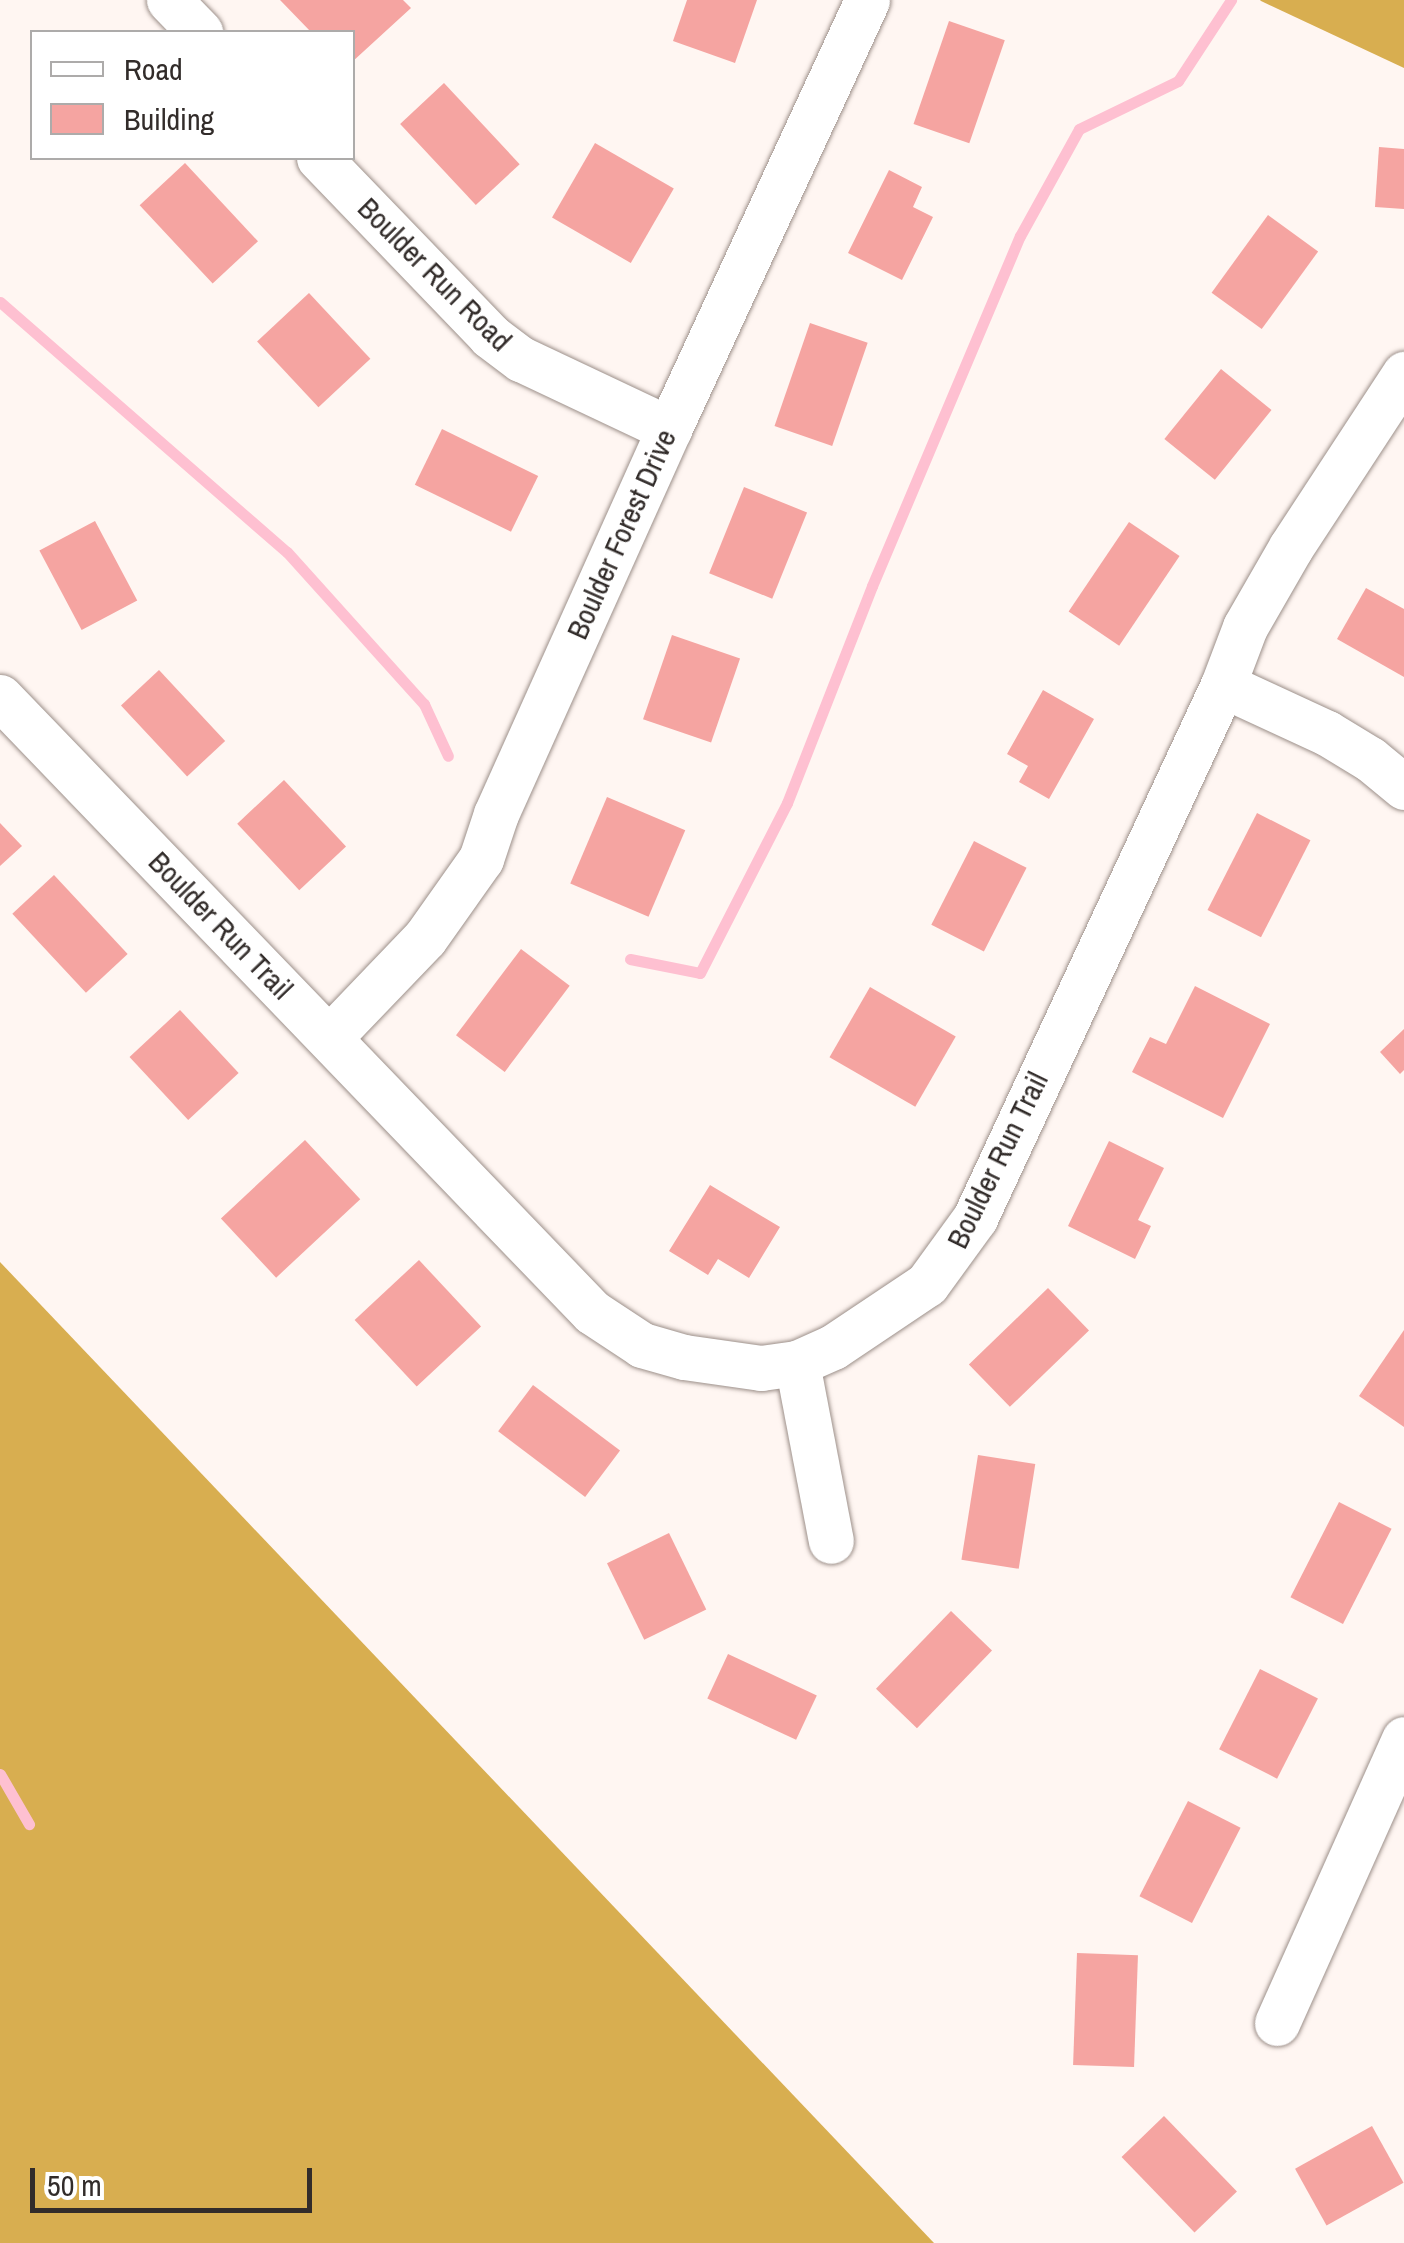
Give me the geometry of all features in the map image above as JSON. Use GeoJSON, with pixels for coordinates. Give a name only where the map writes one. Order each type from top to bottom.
{"type":"FeatureCollection","features":[{"type":"Feature","properties":{"kind":"street"},"geometry":{"type":"LineString","coordinates":[[168,0],[198,30]]}},
{"type":"Feature","properties":{"kind":"street","name":"Boulder Forest Drive"},"geometry":{"type":"LineString","coordinates":[[330,1036],[425,938],[481,859],[496,814],[668,428],[867,0]]}},
{"type":"Feature","properties":{"kind":"street","name":"Boulder Run Road"},"geometry":{"type":"LineString","coordinates":[[321,160],[490,336],[571,384],[668,428]]}},
{"type":"Feature","properties":{"kind":"street","name":"Boulder Run Trail"},"geometry":{"type":"LineString","coordinates":[[0,697],[592,1312],[642,1345],[684,1357],[761,1368],[797,1362],[832,1347],[927,1284],[960,1242],[1223,685],[1246,628],[1291,546],[1404,374]]}},
{"type":"Feature","properties":{"kind":"street"},"geometry":{"type":"LineString","coordinates":[[1223,685],[1327,733],[1370,759],[1404,788]]}},
{"type":"Feature","properties":{"kind":"street"},"geometry":{"type":"LineString","coordinates":[[797,1362],[831,1541]]}},
{"type":"Feature","properties":{"kind":"street"},"geometry":{"type":"LineString","coordinates":[[1277,2023],[1404,1739]]}},
{"type":"Feature","properties":{"kind":"shaded area"},"geometry":{"type":"Polygon","coordinates":[[[1404,0],[1404,68],[1261,1],[1404,0]]]}},
{"type":"Feature","properties":{"kind":"shaded area"},"geometry":{"type":"Polygon","coordinates":[[[0,1262],[934,2243],[0,2243],[0,1262]]]}},
{"type":"Feature","properties":{"kind":"building"},"geometry":{"type":"Polygon","coordinates":[[[280,0],[403,0],[411,8],[355,59],[355,30],[309,30],[280,0]]]}},
{"type":"Feature","properties":{"kind":"building"},"geometry":{"type":"Polygon","coordinates":[[[687,0],[757,0],[735,63],[673,41],[687,0]]]}},
{"type":"Feature","properties":{"kind":"building"},"geometry":{"type":"Polygon","coordinates":[[[949,21],[1005,40],[969,143],[914,124],[949,21]]]}},
{"type":"Feature","properties":{"kind":"building"},"geometry":{"type":"Polygon","coordinates":[[[444,83],[520,164],[476,205],[400,124],[444,83]]]}},
{"type":"Feature","properties":{"kind":"building"},"geometry":{"type":"Polygon","coordinates":[[[595,143],[674,188],[631,263],[552,217],[595,143]]]}},
{"type":"Feature","properties":{"kind":"building"},"geometry":{"type":"Polygon","coordinates":[[[1379,147],[1404,149],[1404,209],[1375,207],[1379,147]]]}},
{"type":"Feature","properties":{"kind":"building"},"geometry":{"type":"Polygon","coordinates":[[[185,163],[258,241],[213,284],[140,205],[185,163]]]}},
{"type":"Feature","properties":{"kind":"building"},"geometry":{"type":"Polygon","coordinates":[[[889,170],[922,187],[913,207],[933,217],[902,280],[848,253],[889,170]]]}},
{"type":"Feature","properties":{"kind":"building"},"geometry":{"type":"Polygon","coordinates":[[[1268,215],[1318,251],[1262,329],[1212,293],[1268,215]]]}},
{"type":"Feature","properties":{"kind":"building"},"geometry":{"type":"Polygon","coordinates":[[[309,293],[370,359],[318,407],[257,341],[309,293]]]}},
{"type":"Feature","properties":{"kind":"building"},"geometry":{"type":"Polygon","coordinates":[[[810,323],[868,343],[832,446],[775,426],[810,323]]]}},
{"type":"Feature","properties":{"kind":"building"},"geometry":{"type":"Polygon","coordinates":[[[1221,369],[1272,410],[1215,480],[1164,439],[1221,369]]]}},
{"type":"Feature","properties":{"kind":"building"},"geometry":{"type":"Polygon","coordinates":[[[442,429],[538,476],[511,532],[415,485],[442,429]]]}},
{"type":"Feature","properties":{"kind":"building"},"geometry":{"type":"Polygon","coordinates":[[[744,487],[807,512],[772,599],[709,573],[744,487]]]}},
{"type":"Feature","properties":{"kind":"building"},"geometry":{"type":"Polygon","coordinates":[[[95,521],[137,600],[82,630],[39,551],[95,521]]]}},
{"type":"Feature","properties":{"kind":"building"},"geometry":{"type":"Polygon","coordinates":[[[1129,522],[1180,556],[1119,646],[1069,612],[1129,522]]]}},
{"type":"Feature","properties":{"kind":"building"},"geometry":{"type":"Polygon","coordinates":[[[1366,588],[1404,609],[1404,677],[1337,639],[1366,588]]]}},
{"type":"Feature","properties":{"kind":"building"},"geometry":{"type":"Polygon","coordinates":[[[672,635],[740,658],[711,743],[643,719],[672,635]]]}},
{"type":"Feature","properties":{"kind":"building"},"geometry":{"type":"Polygon","coordinates":[[[159,670],[225,741],[187,776],[121,705],[159,670]]]}},
{"type":"Feature","properties":{"kind":"building"},"geometry":{"type":"Polygon","coordinates":[[[1043,690],[1094,719],[1049,799],[1019,782],[1028,766],[1007,754],[1043,690]]]}},
{"type":"Feature","properties":{"kind":"building"},"geometry":{"type":"Polygon","coordinates":[[[284,780],[346,847],[299,890],[237,824],[284,780]]]}},
{"type":"Feature","properties":{"kind":"building"},"geometry":{"type":"Polygon","coordinates":[[[607,797],[685,830],[649,917],[570,884],[607,797]]]}},
{"type":"Feature","properties":{"kind":"building"},"geometry":{"type":"Polygon","coordinates":[[[1257,813],[1310,840],[1261,937],[1208,910],[1257,813]]]}},
{"type":"Feature","properties":{"kind":"building"},"geometry":{"type":"Polygon","coordinates":[[[0,823],[22,846],[0,866],[0,823]]]}},
{"type":"Feature","properties":{"kind":"building"},"geometry":{"type":"Polygon","coordinates":[[[974,841],[1027,868],[984,952],[931,925],[974,841]]]}},
{"type":"Feature","properties":{"kind":"building"},"geometry":{"type":"Polygon","coordinates":[[[54,875],[128,954],[86,993],[12,914],[54,875]]]}},
{"type":"Feature","properties":{"kind":"building"},"geometry":{"type":"Polygon","coordinates":[[[521,949],[570,986],[505,1072],[456,1035],[521,949]]]}},
{"type":"Feature","properties":{"kind":"building"},"geometry":{"type":"Polygon","coordinates":[[[1195,986],[1270,1024],[1223,1118],[1132,1072],[1150,1037],[1166,1044],[1195,986]]]}},
{"type":"Feature","properties":{"kind":"building"},"geometry":{"type":"Polygon","coordinates":[[[870,987],[956,1036],[915,1107],[830,1057],[870,987]]]}},
{"type":"Feature","properties":{"kind":"building"},"geometry":{"type":"Polygon","coordinates":[[[180,1010],[239,1073],[188,1120],[130,1057],[180,1010]]]}},
{"type":"Feature","properties":{"kind":"building"},"geometry":{"type":"Polygon","coordinates":[[[1404,1029],[1404,1070],[1400,1074],[1380,1052],[1404,1029]]]}},
{"type":"Feature","properties":{"kind":"building"},"geometry":{"type":"Polygon","coordinates":[[[305,1140],[360,1199],[276,1278],[221,1218],[305,1140]]]}},
{"type":"Feature","properties":{"kind":"building"},"geometry":{"type":"Polygon","coordinates":[[[1109,1141],[1164,1168],[1138,1220],[1151,1226],[1135,1259],[1068,1226],[1109,1141]]]}},
{"type":"Feature","properties":{"kind":"building"},"geometry":{"type":"Polygon","coordinates":[[[710,1185],[780,1227],[749,1278],[718,1259],[708,1275],[669,1251],[710,1185]]]}},
{"type":"Feature","properties":{"kind":"building"},"geometry":{"type":"Polygon","coordinates":[[[419,1260],[481,1327],[417,1387],[355,1320],[419,1260]]]}},
{"type":"Feature","properties":{"kind":"building"},"geometry":{"type":"Polygon","coordinates":[[[1048,1288],[1089,1330],[1010,1407],[969,1364],[1048,1288]]]}},
{"type":"Feature","properties":{"kind":"building"},"geometry":{"type":"Polygon","coordinates":[[[1404,1330],[1404,1427],[1359,1396],[1404,1330]]]}},
{"type":"Feature","properties":{"kind":"building"},"geometry":{"type":"Polygon","coordinates":[[[533,1385],[620,1451],[585,1497],[498,1431],[533,1385]]]}},
{"type":"Feature","properties":{"kind":"building"},"geometry":{"type":"Polygon","coordinates":[[[978,1455],[1035,1464],[1019,1569],[961,1560],[978,1455]]]}},
{"type":"Feature","properties":{"kind":"building"},"geometry":{"type":"Polygon","coordinates":[[[1339,1502],[1392,1529],[1343,1624],[1290,1597],[1339,1502]]]}},
{"type":"Feature","properties":{"kind":"building"},"geometry":{"type":"Polygon","coordinates":[[[669,1533],[706,1609],[644,1640],[607,1563],[669,1533]]]}},
{"type":"Feature","properties":{"kind":"building"},"geometry":{"type":"Polygon","coordinates":[[[951,1611],[992,1651],[917,1728],[876,1689],[951,1611]]]}},
{"type":"Feature","properties":{"kind":"building"},"geometry":{"type":"Polygon","coordinates":[[[728,1654],[817,1695],[796,1740],[707,1698],[728,1654]]]}},
{"type":"Feature","properties":{"kind":"building"},"geometry":{"type":"Polygon","coordinates":[[[1260,1669],[1318,1699],[1277,1779],[1219,1749],[1260,1669]]]}},
{"type":"Feature","properties":{"kind":"building"},"geometry":{"type":"Polygon","coordinates":[[[1188,1801],[1241,1828],[1192,1923],[1139,1896],[1188,1801]]]}},
{"type":"Feature","properties":{"kind":"building"},"geometry":{"type":"Polygon","coordinates":[[[1077,1953],[1138,1955],[1134,2067],[1073,2065],[1077,1953]]]}},
{"type":"Feature","properties":{"kind":"building"},"geometry":{"type":"Polygon","coordinates":[[[1164,2116],[1237,2192],[1194,2233],[1122,2157],[1164,2116]]]}},
{"type":"Feature","properties":{"kind":"building"},"geometry":{"type":"Polygon","coordinates":[[[1372,2126],[1404,2183],[1327,2226],[1295,2169],[1372,2126]]]}},
{"type":"Feature","properties":{"kind":"waterway"},"geometry":{"type":"LineString","coordinates":[[630,959],[700,973],[787,803],[872,586],[1020,236],[1079,129],[1178,81],[1231,0]]}},
{"type":"Feature","properties":{"kind":"waterway"},"geometry":{"type":"LineString","coordinates":[[0,302],[287,552],[424,704],[448,756]]}},
{"type":"Feature","properties":{"kind":"waterway"},"geometry":{"type":"LineString","coordinates":[[0,1774],[29,1824]]}}]}
